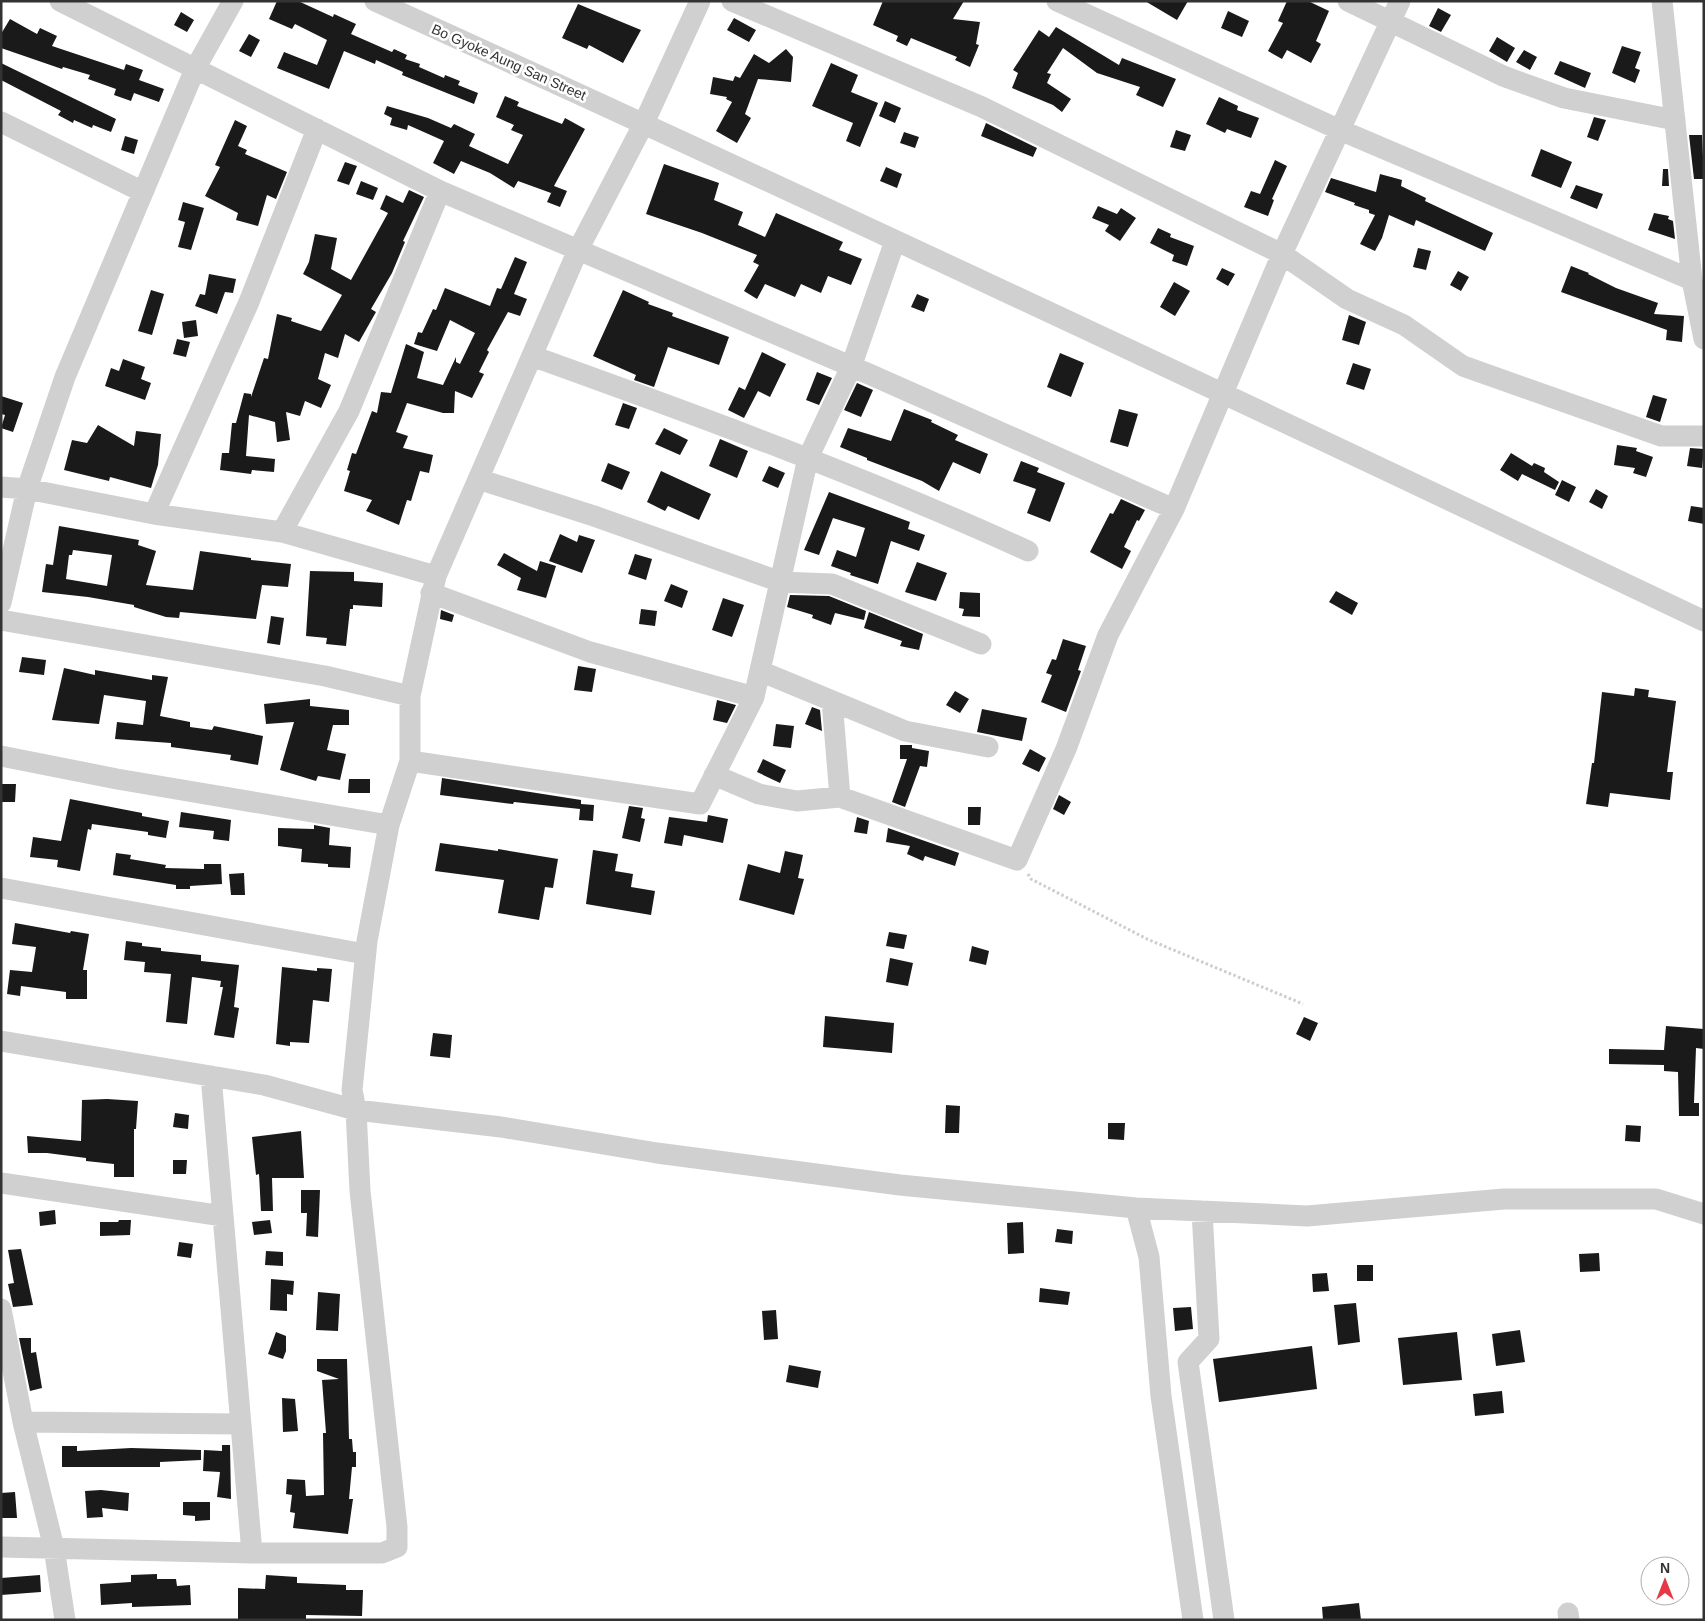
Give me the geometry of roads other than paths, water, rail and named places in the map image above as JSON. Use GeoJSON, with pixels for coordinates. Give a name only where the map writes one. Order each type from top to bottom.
{"type":"FeatureCollection","features":[{"type":"Feature","properties":{"kind":"street"},"geometry":{"type":"LineString","coordinates":[[60,1],[440,191],[851,367],[1174,509]]}},
{"type":"Feature","properties":{"kind":"street"},"geometry":{"type":"LineString","coordinates":[[1,603],[27,489],[65,377],[195,68],[233,1]]}},
{"type":"Feature","properties":{"kind":"street","name":"Bo Gyoke Aung San Street"},"geometry":{"type":"LineString","coordinates":[[375,1],[644,123],[1223,393],[1704,621]]}},
{"type":"Feature","properties":{"kind":"street"},"geometry":{"type":"LineString","coordinates":[[1,1547],[252,1553],[382,1553],[397,1546],[397,1527],[360,1191],[356,1110],[352,1090],[365,954],[388,826],[410,761],[410,696],[433,584],[578,250],[644,123],[700,1]]}},
{"type":"Feature","properties":{"kind":"street"},"geometry":{"type":"LineString","coordinates":[[732,1],[982,107],[1282,254],[1347,299],[1404,325],[1463,366],[1661,436],[1704,436]]}},
{"type":"Feature","properties":{"kind":"street"},"geometry":{"type":"LineString","coordinates":[[1057,1],[1340,130],[1692,280]]}},
{"type":"Feature","properties":{"kind":"street"},"geometry":{"type":"LineString","coordinates":[[1348,1],[1503,76],[1564,98],[1675,120]]}},
{"type":"Feature","properties":{"kind":"street"},"geometry":{"type":"LineString","coordinates":[[714,775],[759,794],[797,801],[840,796],[1017,860],[1066,749],[1108,635],[1174,509],[1282,254],[1400,1]]}},
{"type":"Feature","properties":{"kind":"street"},"geometry":{"type":"LineString","coordinates":[[1662,1],[1692,280],[1704,339]]}},
{"type":"Feature","properties":{"kind":"street"},"geometry":{"type":"LineString","coordinates":[[1,122],[143,192]]}},
{"type":"Feature","properties":{"kind":"street"},"geometry":{"type":"LineString","coordinates":[[154,514],[249,302],[317,129]]}},
{"type":"Feature","properties":{"kind":"street"},"geometry":{"type":"LineString","coordinates":[[282,532],[349,411],[440,191]]}},
{"type":"Feature","properties":{"kind":"street"},"geometry":{"type":"LineString","coordinates":[[410,761],[700,804],[754,696],[808,458],[851,367],[895,241]]}},
{"type":"Feature","properties":{"kind":"street"},"geometry":{"type":"LineString","coordinates":[[532,356],[754,436],[948,514],[1028,552]]}},
{"type":"Feature","properties":{"kind":"street"},"geometry":{"type":"LineString","coordinates":[[478,479],[594,516],[780,582],[832,584],[981,644]]}},
{"type":"Feature","properties":{"kind":"street"},"geometry":{"type":"LineString","coordinates":[[1,487],[27,489],[154,514],[282,532],[433,584],[590,652],[754,696]]}},
{"type":"Feature","properties":{"kind":"street"},"geometry":{"type":"LineString","coordinates":[[1,620],[325,676],[410,696]]}},
{"type":"Feature","properties":{"kind":"street"},"geometry":{"type":"LineString","coordinates":[[760,671],[905,731],[988,747]]}},
{"type":"Feature","properties":{"kind":"street"},"geometry":{"type":"LineString","coordinates":[[832,701],[840,796]]}},
{"type":"Feature","properties":{"kind":"street"},"geometry":{"type":"LineString","coordinates":[[1,756],[116,779],[388,826]]}},
{"type":"Feature","properties":{"kind":"street"},"geometry":{"type":"LineString","coordinates":[[1,888],[365,954]]}},
{"type":"Feature","properties":{"kind":"street"},"geometry":{"type":"LineString","coordinates":[[1,1041],[264,1085],[356,1110],[501,1127],[657,1153],[900,1184],[1136,1208],[1307,1216],[1504,1199],[1656,1199],[1704,1214]]}},
{"type":"Feature","properties":{"kind":"street"},"geometry":{"type":"LineString","coordinates":[[211,1076],[239,1424],[252,1553]]}},
{"type":"Feature","properties":{"kind":"street"},"geometry":{"type":"LineString","coordinates":[[1,1184],[223,1216]]}},
{"type":"Feature","properties":{"kind":"street"},"geometry":{"type":"LineString","coordinates":[[1136,1208],[1149,1258],[1161,1396],[1193,1620]]}},
{"type":"Feature","properties":{"kind":"street"},"geometry":{"type":"LineString","coordinates":[[1202,1211],[1209,1339],[1188,1362],[1224,1620]]}},
{"type":"Feature","properties":{"kind":"street"},"geometry":{"type":"LineString","coordinates":[[1,1309],[22,1422],[54,1548],[64,1620]]}},
{"type":"Feature","properties":{"kind":"street"},"geometry":{"type":"LineString","coordinates":[[22,1422],[239,1424]]}}]}
